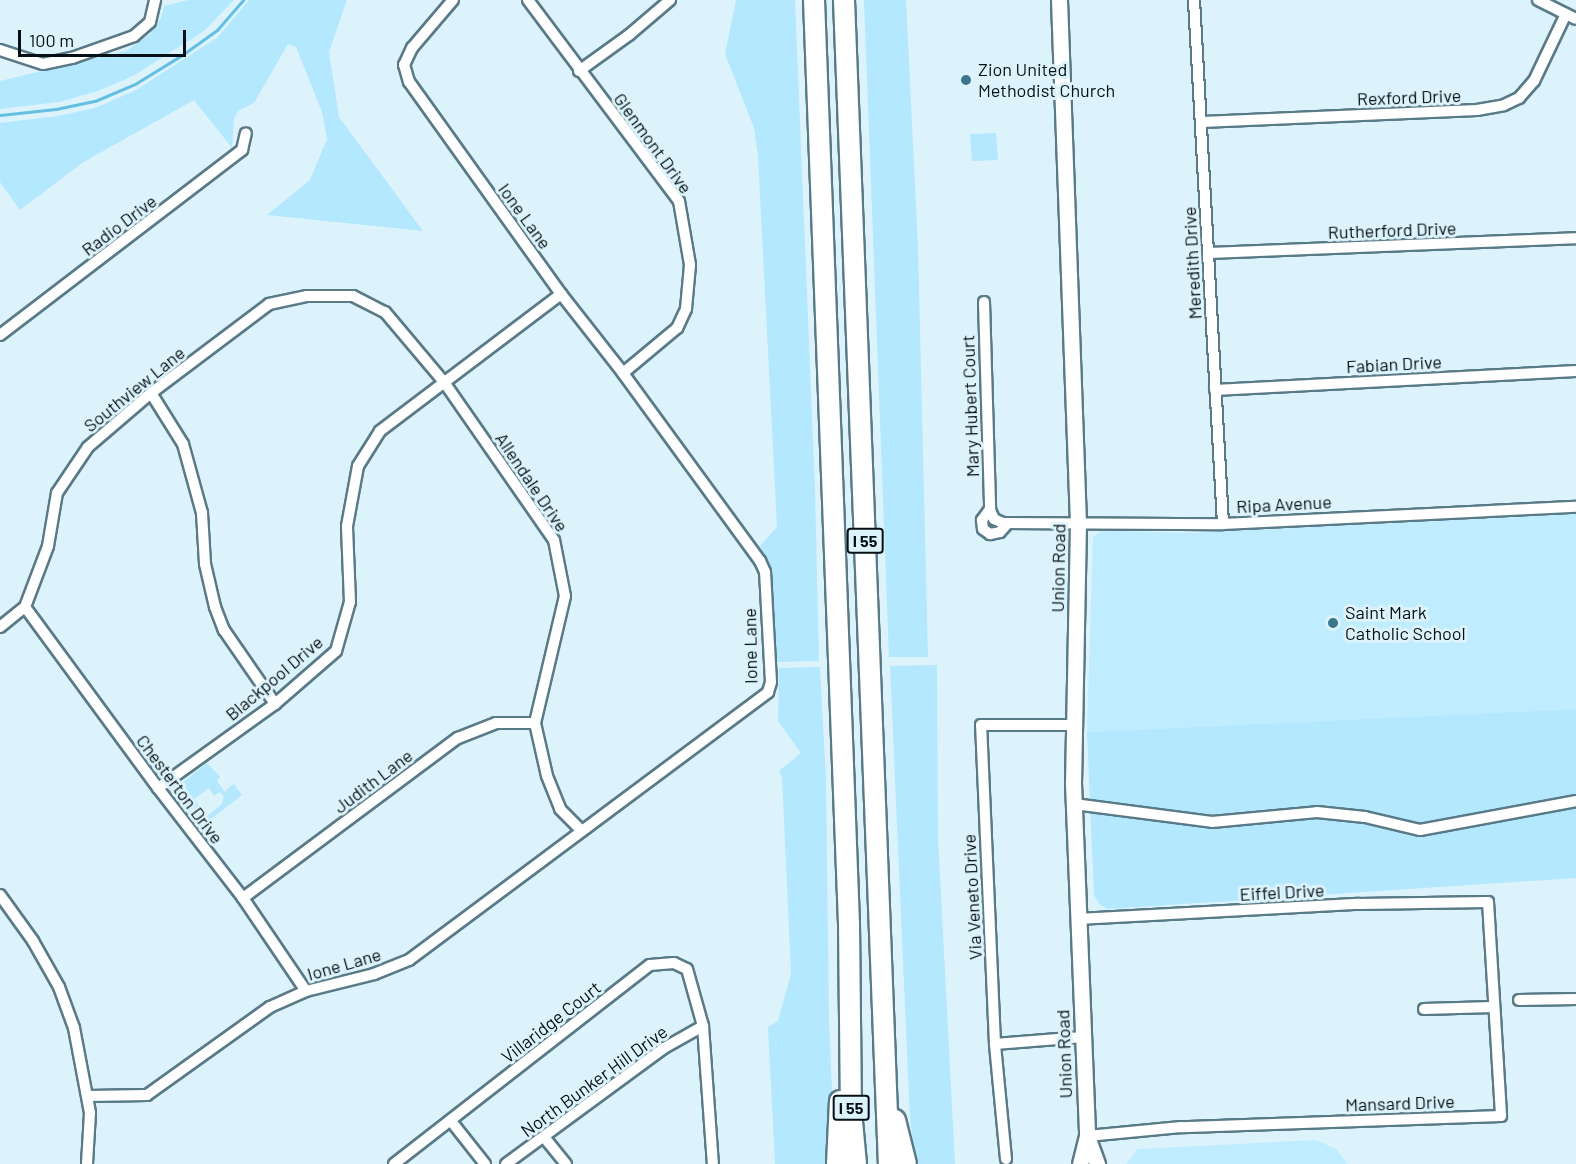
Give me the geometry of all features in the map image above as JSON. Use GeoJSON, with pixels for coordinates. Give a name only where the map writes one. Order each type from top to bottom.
{"type":"FeatureCollection","features":[{"type":"Feature","properties":{"kind":"highway","name":"I 55"},"geometry":{"type":"LineString","coordinates":[[814,0],[848,900],[850,1052],[856,1164]]}},
{"type":"Feature","properties":{"kind":"highway","name":"I 55"},"geometry":{"type":"LineString","coordinates":[[844,0],[889,1164]]}},
{"type":"Feature","properties":{"kind":"highway"},"geometry":{"type":"LineString","coordinates":[[837,1164],[840,1080],[850,1052]]}},
{"type":"Feature","properties":{"kind":"highway"},"geometry":{"type":"LineString","coordinates":[[886,1083],[906,1164]]}},
{"type":"Feature","properties":{"kind":"main road","name":"Union Road"},"geometry":{"type":"LineString","coordinates":[[1059,0],[1078,524],[1074,804],[1088,1136],[1097,1164]]}},
{"type":"Feature","properties":{"kind":"main road","name":"Union Road"},"geometry":{"type":"LineString","coordinates":[[1080,1164],[1088,1136]]}},
{"type":"Feature","properties":{"kind":"street","name":"Ione Lane"},"geometry":{"type":"LineString","coordinates":[[88,1096],[135,1097],[155,1091],[252,1017],[306,991],[374,974],[409,960],[768,692],[771,682],[765,572],[760,561],[623,373],[561,294],[409,82],[404,65],[412,48],[453,0]]}},
{"type":"Feature","properties":{"kind":"street","name":"Glenmont Drive"},"geometry":{"type":"LineString","coordinates":[[528,0],[579,71],[679,201],[690,265],[686,309],[677,328],[623,373]]}},
{"type":"Feature","properties":{"kind":"street"},"geometry":{"type":"LineString","coordinates":[[579,71],[670,0]]}},
{"type":"Feature","properties":{"kind":"street","name":"Meredith Drive"},"geometry":{"type":"LineString","coordinates":[[1194,0],[1223,524]]}},
{"type":"Feature","properties":{"kind":"street"},"geometry":{"type":"LineString","coordinates":[[1538,0],[1576,19]]}},
{"type":"Feature","properties":{"kind":"street"},"geometry":{"type":"LineString","coordinates":[[0,50],[43,64],[72,58],[134,36],[150,22],[155,1]]}},
{"type":"Feature","properties":{"kind":"street","name":"Rexford Drive"},"geometry":{"type":"LineString","coordinates":[[1202,122],[1477,110],[1504,105],[1519,98],[1534,81],[1566,14]]}},
{"type":"Feature","properties":{"kind":"street","name":"Radio Drive"},"geometry":{"type":"LineString","coordinates":[[0,335],[242,150],[246,133]]}},
{"type":"Feature","properties":{"kind":"street","name":"Rutherford Drive"},"geometry":{"type":"LineString","coordinates":[[1208,253],[1576,238]]}},
{"type":"Feature","properties":{"kind":"street","name":"Blackpool Drive"},"geometry":{"type":"LineString","coordinates":[[158,789],[275,704],[336,651],[350,602],[347,526],[358,466],[380,432],[561,294]]}},
{"type":"Feature","properties":{"kind":"street","name":"Southview Lane"},"geometry":{"type":"LineString","coordinates":[[25,607],[48,546],[57,493],[88,447],[151,393],[269,304],[307,296],[353,296]]}},
{"type":"Feature","properties":{"kind":"street","name":"Allendale Drive"},"geometry":{"type":"LineString","coordinates":[[353,296],[385,312],[444,382],[554,540],[565,596],[535,723],[547,776],[560,809],[582,831]]}},
{"type":"Feature","properties":{"kind":"street","name":"Mary Hubert Court"},"geometry":{"type":"LineString","coordinates":[[984,302],[992,514],[982,520],[983,529],[990,534],[1000,532],[1008,523]]}},
{"type":"Feature","properties":{"kind":"street","name":"Fabian Drive"},"geometry":{"type":"LineString","coordinates":[[1215,390],[1576,371]]}},
{"type":"Feature","properties":{"kind":"street"},"geometry":{"type":"LineString","coordinates":[[151,393],[183,444],[202,513],[205,564],[224,630],[275,704]]}},
{"type":"Feature","properties":{"kind":"street","name":"Ripa Avenue"},"geometry":{"type":"LineString","coordinates":[[1008,523],[1223,524],[1576,507]]}},
{"type":"Feature","properties":{"kind":"street"},"geometry":{"type":"LineString","coordinates":[[0,627],[25,607]]}},
{"type":"Feature","properties":{"kind":"street","name":"Chesterton Drive"},"geometry":{"type":"LineString","coordinates":[[25,607],[158,789],[243,898],[306,991]]}},
{"type":"Feature","properties":{"kind":"street","name":"Judith Lane"},"geometry":{"type":"LineString","coordinates":[[243,898],[458,738],[496,723],[535,723]]}},
{"type":"Feature","properties":{"kind":"street","name":"Via Veneto Drive"},"geometry":{"type":"LineString","coordinates":[[1006,1160],[995,1044],[981,725],[1074,726]]}},
{"type":"Feature","properties":{"kind":"street"},"geometry":{"type":"LineString","coordinates":[[1074,804],[1212,822],[1317,812],[1365,817],[1420,830],[1576,801]]}},
{"type":"Feature","properties":{"kind":"street"},"geometry":{"type":"LineString","coordinates":[[0,895],[33,941],[59,987],[74,1028],[90,1113],[87,1164]]}},
{"type":"Feature","properties":{"kind":"street","name":"Eiffel Drive"},"geometry":{"type":"LineString","coordinates":[[1078,919],[1359,904],[1488,903]]}},
{"type":"Feature","properties":{"kind":"street","name":"Mansard Drive"},"geometry":{"type":"LineString","coordinates":[[1088,1136],[1151,1128],[1501,1116],[1488,903]]}},
{"type":"Feature","properties":{"kind":"street","name":"Villaridge Court"},"geometry":{"type":"LineString","coordinates":[[394,1164],[650,965],[674,963],[687,969],[703,1026],[713,1164]]}},
{"type":"Feature","properties":{"kind":"street"},"geometry":{"type":"LineString","coordinates":[[1519,1000],[1576,999]]}},
{"type":"Feature","properties":{"kind":"street"},"geometry":{"type":"LineString","coordinates":[[1424,1009],[1493,1007]]}},
{"type":"Feature","properties":{"kind":"street","name":"North Bunker Hill Drive"},"geometry":{"type":"LineString","coordinates":[[506,1164],[664,1048],[703,1026]]}},
{"type":"Feature","properties":{"kind":"street"},"geometry":{"type":"LineString","coordinates":[[995,1044],[1083,1037]]}},
{"type":"Feature","properties":{"kind":"street"},"geometry":{"type":"LineString","coordinates":[[451,1121],[485,1164]]}},
{"type":"Feature","properties":{"kind":"street"},"geometry":{"type":"LineString","coordinates":[[544,1137],[566,1164]]}},
{"type":"Feature","properties":{"kind":"shaded area"},"geometry":{"type":"Polygon","coordinates":[[[188,0],[234,0],[204,31],[133,76],[98,91],[59,102],[0,109],[0,81],[126,51],[150,34],[161,18],[164,6],[188,0]]]}},
{"type":"Feature","properties":{"kind":"shaded area"},"geometry":{"type":"Polygon","coordinates":[[[249,0],[347,0],[329,52],[339,117],[423,231],[267,215],[310,180],[327,139],[322,112],[296,47],[288,44],[254,103],[238,111],[234,119],[232,148],[194,100],[82,163],[20,210],[0,182],[0,123],[58,116],[95,108],[136,90],[218,37],[249,0]]]}},
{"type":"Feature","properties":{"kind":"shaded area"},"geometry":{"type":"Polygon","coordinates":[[[736,0],[795,0],[815,489],[819,661],[777,662],[772,571],[760,546],[777,527],[758,156],[754,128],[725,54],[736,0]]]}},
{"type":"Feature","properties":{"kind":"shaded area"},"geometry":{"type":"Polygon","coordinates":[[[864,0],[906,0],[918,247],[928,657],[889,657],[864,0]]]}},
{"type":"Feature","properties":{"kind":"shaded area"},"geometry":{"type":"Polygon","coordinates":[[[996,133],[998,160],[972,161],[970,134],[996,133]]]}},
{"type":"Feature","properties":{"kind":"shaded area","name":"Saint Mark Catholic School"},"geometry":{"type":"Polygon","coordinates":[[[1576,514],[1576,709],[1087,732],[1093,537],[1101,531],[1194,533],[1576,514]]]}},
{"type":"Feature","properties":{"kind":"shaded area"},"geometry":{"type":"Polygon","coordinates":[[[937,665],[938,837],[955,1164],[916,1164],[910,1120],[890,666],[937,665]]]}},
{"type":"Feature","properties":{"kind":"shaded area"},"geometry":{"type":"Polygon","coordinates":[[[820,667],[826,779],[829,1022],[833,1114],[828,1164],[775,1164],[768,1027],[778,1021],[791,974],[782,777],[779,771],[801,753],[778,721],[779,668],[820,667]]]}},
{"type":"Feature","properties":{"kind":"shaded area"},"geometry":{"type":"Polygon","coordinates":[[[1576,709],[1576,878],[1108,909],[1100,905],[1094,895],[1087,732],[1576,709]]]}},
{"type":"Feature","properties":{"kind":"shaded area"},"geometry":{"type":"Polygon","coordinates":[[[207,763],[220,777],[217,781],[226,793],[222,802],[224,797],[220,792],[214,796],[209,788],[194,799],[201,809],[190,820],[171,795],[172,791],[207,763]]]}},
{"type":"Feature","properties":{"kind":"shaded area"},"geometry":{"type":"Polygon","coordinates":[[[234,784],[242,795],[197,830],[191,822],[202,810],[207,816],[221,805],[227,789],[234,784]]]}},
{"type":"Feature","properties":{"kind":"shaded area"},"geometry":{"type":"Polygon","coordinates":[[[1316,1140],[1336,1149],[1348,1164],[1126,1164],[1138,1149],[1316,1140]]]}},
{"type":"Feature","properties":{"kind":"waterway"},"geometry":{"type":"LineString","coordinates":[[0,115],[56,109],[95,101],[135,84],[217,30],[243,0]]}},
{"type":"Feature","properties":{"kind":"place","name":"Zion United Methodist Church"},"geometry":{"type":"Point","coordinates":[966,80]}},
{"type":"Feature","properties":{"kind":"place","name":"Saint Mark Catholic School"},"geometry":{"type":"Point","coordinates":[1333,623]}}]}
